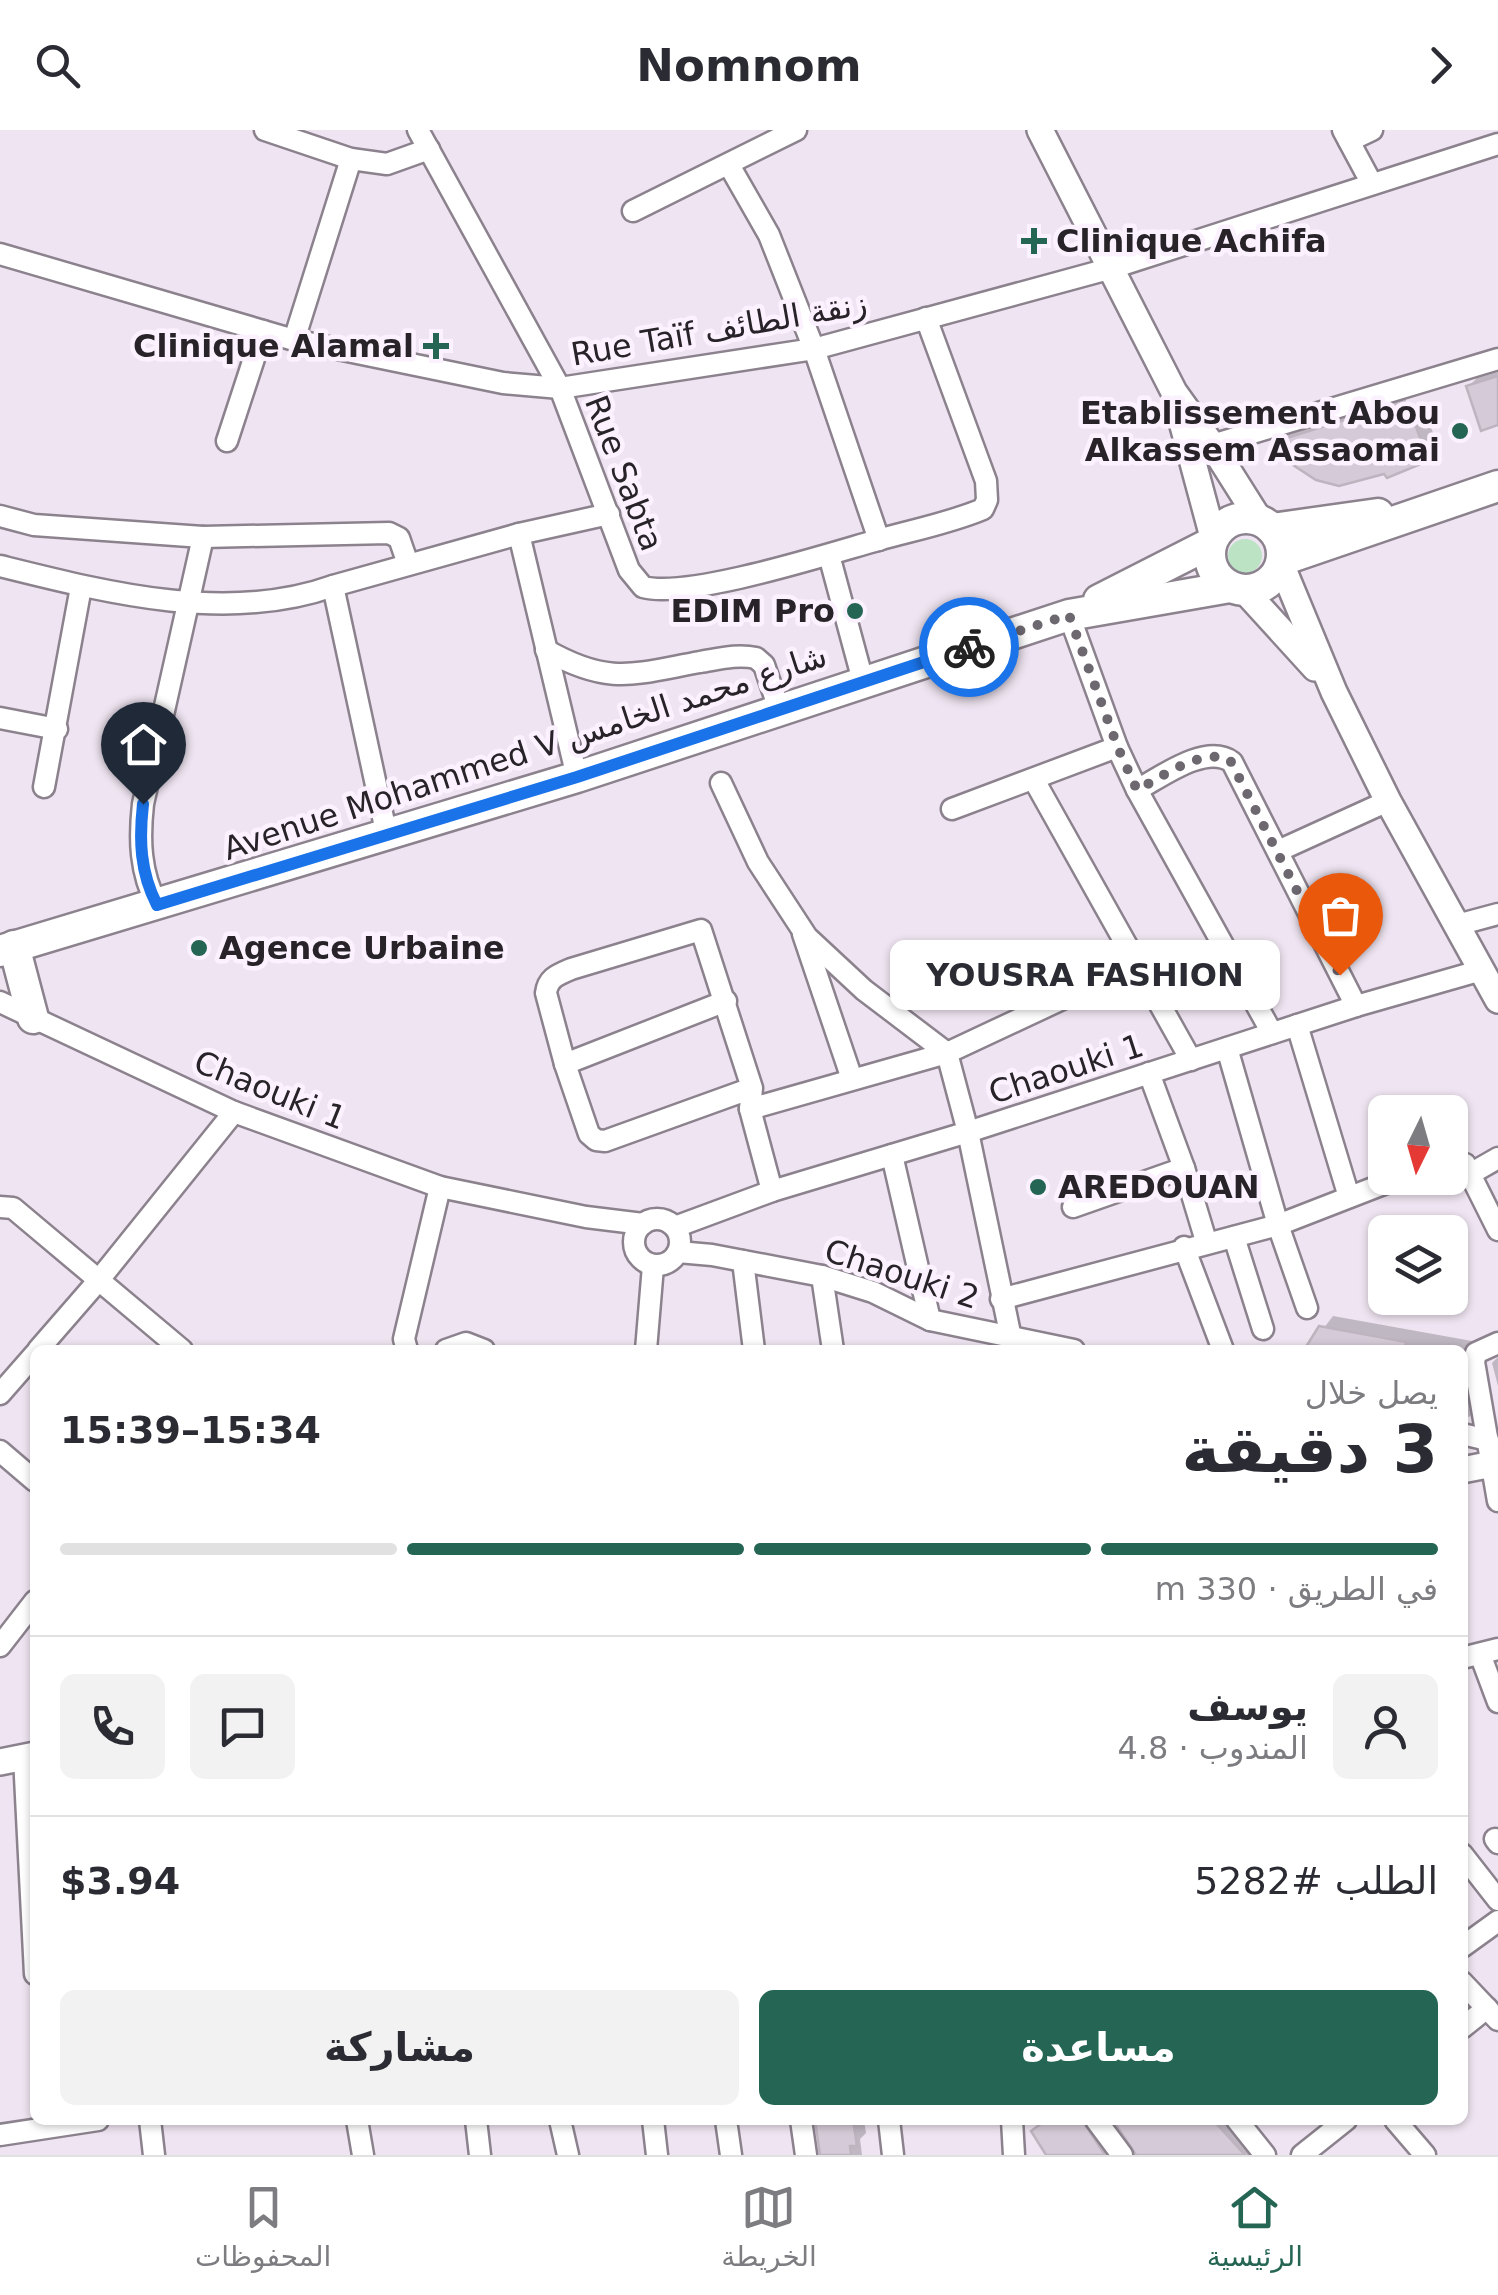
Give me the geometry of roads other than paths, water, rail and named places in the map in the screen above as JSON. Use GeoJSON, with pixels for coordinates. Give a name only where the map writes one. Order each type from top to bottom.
{"type":"FeatureCollection","features":[{"type":"Feature","properties":{"kind":"main road"},"geometry":{"type":"LineString","coordinates":[[1281,562],[1498,486]]}},
{"type":"Feature","properties":{"kind":"main road"},"geometry":{"type":"LineString","coordinates":[[1069,615],[1212,540],[1220,528],[1239,518],[1266,525],[1441,504]]}},
{"type":"Feature","properties":{"kind":"main road"},"geometry":{"type":"LineString","coordinates":[[1069,615],[1263,586],[1277,573],[1281,562],[1278,538],[1266,525]]}},
{"type":"Feature","properties":{"kind":"main road"},"geometry":{"type":"LineString","coordinates":[[1212,540],[1210,564],[1215,574],[1237,589]]}},
{"type":"Feature","properties":{"kind":"main road","name":"Avenue Mohammed V شارع محمد الخامس"},"geometry":{"type":"LineString","coordinates":[[7,948],[577,777],[1069,615]]}},
{"type":"Feature","properties":{"kind":"main road"},"geometry":{"type":"LineString","coordinates":[[7,948],[33,1018]]}},
{"type":"Feature","properties":{"kind":"street"},"geometry":{"type":"LineString","coordinates":[[264,130],[351,159],[386,164],[424,140]]}},
{"type":"Feature","properties":{"kind":"street"},"geometry":{"type":"LineString","coordinates":[[633,210],[796,130]]}},
{"type":"Feature","properties":{"kind":"street"},"geometry":{"type":"LineString","coordinates":[[1040,130],[1174,392],[1266,525]]}},
{"type":"Feature","properties":{"kind":"street"},"geometry":{"type":"LineString","coordinates":[[1372,130],[1346,136],[1372,184]]}},
{"type":"Feature","properties":{"kind":"street","name":"Rue Sabta"},"geometry":{"type":"LineString","coordinates":[[424,140],[560,388],[628,570],[643,587],[676,588],[829,554]]}},
{"type":"Feature","properties":{"kind":"street","name":"Rue Taïf زنقة الطائف"},"geometry":{"type":"LineString","coordinates":[[0,254],[294,340],[503,383],[560,388],[814,349],[1112,268],[1498,144]]}},
{"type":"Feature","properties":{"kind":"street"},"geometry":{"type":"LineString","coordinates":[[294,340],[351,159]]}},
{"type":"Feature","properties":{"kind":"street"},"geometry":{"type":"LineString","coordinates":[[728,166],[769,235],[814,349],[879,540]]}},
{"type":"Feature","properties":{"kind":"street"},"geometry":{"type":"LineString","coordinates":[[863,681],[829,554],[974,513],[987,502],[986,480],[926,318]]}},
{"type":"Feature","properties":{"kind":"street"},"geometry":{"type":"LineString","coordinates":[[228,440],[262,332]]}},
{"type":"Feature","properties":{"kind":"street"},"geometry":{"type":"LineString","coordinates":[[1212,445],[1498,359]]}},
{"type":"Feature","properties":{"kind":"street"},"geometry":{"type":"LineString","coordinates":[[1174,392],[1212,540]]}},
{"type":"Feature","properties":{"kind":"street"},"geometry":{"type":"LineString","coordinates":[[0,566],[81,586],[187,602],[289,600],[519,534],[609,514]]}},
{"type":"Feature","properties":{"kind":"street"},"geometry":{"type":"LineString","coordinates":[[0,516],[34,525],[203,537],[388,533],[399,538],[408,564]]}},
{"type":"Feature","properties":{"kind":"street"},"geometry":{"type":"LineString","coordinates":[[519,534],[577,777]]}},
{"type":"Feature","properties":{"kind":"street"},"geometry":{"type":"LineString","coordinates":[[157,905],[144,872],[141,820],[203,537]]}},
{"type":"Feature","properties":{"kind":"street"},"geometry":{"type":"LineString","coordinates":[[1281,562],[1334,692],[1388,801],[1498,1000]]}},
{"type":"Feature","properties":{"kind":"street"},"geometry":{"type":"LineString","coordinates":[[44,787],[81,586]]}},
{"type":"Feature","properties":{"kind":"street"},"geometry":{"type":"LineString","coordinates":[[333,586],[387,836]]}},
{"type":"Feature","properties":{"kind":"street"},"geometry":{"type":"LineString","coordinates":[[1237,589],[1285,632],[1334,692]]}},
{"type":"Feature","properties":{"kind":"street"},"geometry":{"type":"LineString","coordinates":[[1069,615],[1137,790],[1272,1034]]}},
{"type":"Feature","properties":{"kind":"street"},"geometry":{"type":"LineString","coordinates":[[546,650],[572,664],[611,676],[743,656],[756,658],[764,665],[779,708]]}},
{"type":"Feature","properties":{"kind":"street"},"geometry":{"type":"LineString","coordinates":[[0,718],[57,729]]}},
{"type":"Feature","properties":{"kind":"street"},"geometry":{"type":"LineString","coordinates":[[952,809],[1118,748]]}},
{"type":"Feature","properties":{"kind":"street"},"geometry":{"type":"LineString","coordinates":[[1137,790],[1199,759],[1218,755],[1232,762],[1356,1006]]}},
{"type":"Feature","properties":{"kind":"street"},"geometry":{"type":"LineString","coordinates":[[1034,780],[1190,1060]]}},
{"type":"Feature","properties":{"kind":"street"},"geometry":{"type":"LineString","coordinates":[[721,783],[758,862],[801,930],[852,1080]]}},
{"type":"Feature","properties":{"kind":"street"},"geometry":{"type":"LineString","coordinates":[[1278,852],[1388,801]]}},
{"type":"Feature","properties":{"kind":"street"},"geometry":{"type":"LineString","coordinates":[[1457,925],[1498,914]]}},
{"type":"Feature","properties":{"kind":"street"},"geometry":{"type":"LineString","coordinates":[[772,1191],[751,1098],[726,1001],[701,930],[571,969],[550,980],[546,993],[564,1064],[589,1134],[604,1141],[751,1098],[852,1080],[947,1054],[1137,964]]}},
{"type":"Feature","properties":{"kind":"street"},"geometry":{"type":"LineString","coordinates":[[801,930],[864,990],[947,1054],[968,1132],[1011,1338]]}},
{"type":"Feature","properties":{"kind":"street","name":"Chaouki 1"},"geometry":{"type":"LineString","coordinates":[[676,1236],[675,1227],[772,1191],[1356,1006],[1482,970]]}},
{"type":"Feature","properties":{"kind":"street"},"geometry":{"type":"LineString","coordinates":[[564,1064],[726,1001]]}},
{"type":"Feature","properties":{"kind":"street","name":"Chaouki 1"},"geometry":{"type":"LineString","coordinates":[[0,1002],[234,1112],[440,1187],[586,1217],[638,1233]]}},
{"type":"Feature","properties":{"kind":"street"},"geometry":{"type":"LineString","coordinates":[[1297,1025],[1349,1197]]}},
{"type":"Feature","properties":{"kind":"street"},"geometry":{"type":"LineString","coordinates":[[1228,1048],[1278,1224],[1307,1308]]}},
{"type":"Feature","properties":{"kind":"street"},"geometry":{"type":"LineString","coordinates":[[1149,1073],[1206,1242]]}},
{"type":"Feature","properties":{"kind":"street"},"geometry":{"type":"LineString","coordinates":[[43,1345],[234,1112]]}},
{"type":"Feature","properties":{"kind":"street"},"geometry":{"type":"LineString","coordinates":[[892,1155],[930,1320]]}},
{"type":"Feature","properties":{"kind":"street"},"geometry":{"type":"LineString","coordinates":[[1470,1174],[1498,1158]]}},
{"type":"Feature","properties":{"kind":"street"},"geometry":{"type":"LineString","coordinates":[[1073,1207],[1184,1168]]}},
{"type":"Feature","properties":{"kind":"street"},"geometry":{"type":"LineString","coordinates":[[1468,1170],[1498,1230]]}},
{"type":"Feature","properties":{"kind":"street"},"geometry":{"type":"LineString","coordinates":[[406,1345],[440,1187]]}},
{"type":"Feature","properties":{"kind":"street"},"geometry":{"type":"LineString","coordinates":[[1002,1298],[1278,1224],[1368,1190]]}},
{"type":"Feature","properties":{"kind":"street"},"geometry":{"type":"LineString","coordinates":[[0,1207],[13,1208],[176,1345]]}},
{"type":"Feature","properties":{"kind":"street"},"geometry":{"type":"LineString","coordinates":[[656,1219],[676,1236],[665,1265],[653,1266],[639,1258],[638,1233],[656,1219]]}},
{"type":"Feature","properties":{"kind":"street","name":"Chaouki 2"},"geometry":{"type":"LineString","coordinates":[[676,1236],[712,1255],[822,1276],[873,1292],[983,1340],[1011,1338],[1048,1345]]}},
{"type":"Feature","properties":{"kind":"street"},"geometry":{"type":"LineString","coordinates":[[1234,1237],[1263,1329]]}},
{"type":"Feature","properties":{"kind":"street"},"geometry":{"type":"LineString","coordinates":[[1184,1247],[1221,1345]]}},
{"type":"Feature","properties":{"kind":"street"},"geometry":{"type":"LineString","coordinates":[[743,1261],[753,1345]]}},
{"type":"Feature","properties":{"kind":"street"},"geometry":{"type":"LineString","coordinates":[[646,1345],[653,1266]]}},
{"type":"Feature","properties":{"kind":"street"},"geometry":{"type":"LineString","coordinates":[[822,1276],[832,1345]]}},
{"type":"Feature","properties":{"kind":"street"},"geometry":{"type":"LineString","coordinates":[[1498,1342],[1476,1354],[1474,1362],[1498,1501]]}},
{"type":"Feature","properties":{"kind":"street"},"geometry":{"type":"LineString","coordinates":[[0,1394],[30,1360]]}},
{"type":"Feature","properties":{"kind":"street"},"geometry":{"type":"LineString","coordinates":[[1468,1438],[1493,1455]]}},
{"type":"Feature","properties":{"kind":"street"},"geometry":{"type":"LineString","coordinates":[[0,1451],[30,1477]]}},
{"type":"Feature","properties":{"kind":"street"},"geometry":{"type":"LineString","coordinates":[[1468,1467],[1493,1455]]}},
{"type":"Feature","properties":{"kind":"street"},"geometry":{"type":"LineString","coordinates":[[0,1646],[30,1608]]}},
{"type":"Feature","properties":{"kind":"street"},"geometry":{"type":"LineString","coordinates":[[1480,1654],[1498,1702]]}},
{"type":"Feature","properties":{"kind":"street"},"geometry":{"type":"LineString","coordinates":[[20,1758],[30,1902]]}},
{"type":"Feature","properties":{"kind":"street"},"geometry":{"type":"LineString","coordinates":[[1468,1862],[1498,1900]]}},
{"type":"Feature","properties":{"kind":"street"},"geometry":{"type":"LineString","coordinates":[[1468,1943],[1498,1921]]}},
{"type":"Feature","properties":{"kind":"street"},"geometry":{"type":"LineString","coordinates":[[1468,1988],[1493,2014],[1468,2025]]}},
{"type":"Feature","properties":{"kind":"street"},"geometry":{"type":"LineString","coordinates":[[0,2136],[39,2125]]}},
{"type":"Feature","properties":{"kind":"street"},"geometry":{"type":"LineString","coordinates":[[151,2125],[154,2155]]}},
{"type":"Feature","properties":{"kind":"street"},"geometry":{"type":"LineString","coordinates":[[358,2125],[363,2155]]}},
{"type":"Feature","properties":{"kind":"street"},"geometry":{"type":"LineString","coordinates":[[477,2125],[480,2155]]}},
{"type":"Feature","properties":{"kind":"street"},"geometry":{"type":"LineString","coordinates":[[561,2125],[568,2155]]}},
{"type":"Feature","properties":{"kind":"street"},"geometry":{"type":"LineString","coordinates":[[654,2125],[657,2155]]}},
{"type":"Feature","properties":{"kind":"street"},"geometry":{"type":"LineString","coordinates":[[727,2125],[731,2155]]}},
{"type":"Feature","properties":{"kind":"street"},"geometry":{"type":"LineString","coordinates":[[802,2125],[806,2155]]}},
{"type":"Feature","properties":{"kind":"street"},"geometry":{"type":"LineString","coordinates":[[890,2125],[893,2155]]}},
{"type":"Feature","properties":{"kind":"street"},"geometry":{"type":"LineString","coordinates":[[1012,2125],[1014,2155]]}},
{"type":"Feature","properties":{"kind":"street"},"geometry":{"type":"LineString","coordinates":[[1100,2125],[1122,2155]]}},
{"type":"Feature","properties":{"kind":"street"},"geometry":{"type":"LineString","coordinates":[[1241,2125],[1265,2155]]}},
{"type":"Feature","properties":{"kind":"street"},"geometry":{"type":"LineString","coordinates":[[1302,2155],[1340,2125]]}},
{"type":"Feature","properties":{"kind":"street"},"geometry":{"type":"LineString","coordinates":[[1399,2125],[1424,2155]]}},
{"type":"Feature","properties":{"kind":"place","name":"Clinique Achifa"},"geometry":{"type":"Point","coordinates":[1034,241]}},
{"type":"Feature","properties":{"kind":"place","name":"Clinique Alamal"},"geometry":{"type":"Point","coordinates":[436,346]}},
{"type":"Feature","properties":{"kind":"place","name":"Etablissement Abou Alkassem Assaomai"},"geometry":{"type":"Point","coordinates":[1460,431]}},
{"type":"Feature","properties":{"kind":"place","name":"EDIM Pro"},"geometry":{"type":"Point","coordinates":[855,611]}},
{"type":"Feature","properties":{"kind":"place","name":"Agence Urbaine"},"geometry":{"type":"Point","coordinates":[199,948]}},
{"type":"Feature","properties":{"kind":"place","name":"YOUSRA FASHION"},"geometry":{"type":"Point","coordinates":[1340,975]}},
{"type":"Feature","properties":{"kind":"place","name":"AREDOUAN"},"geometry":{"type":"Point","coordinates":[1038,1187]}}]}
